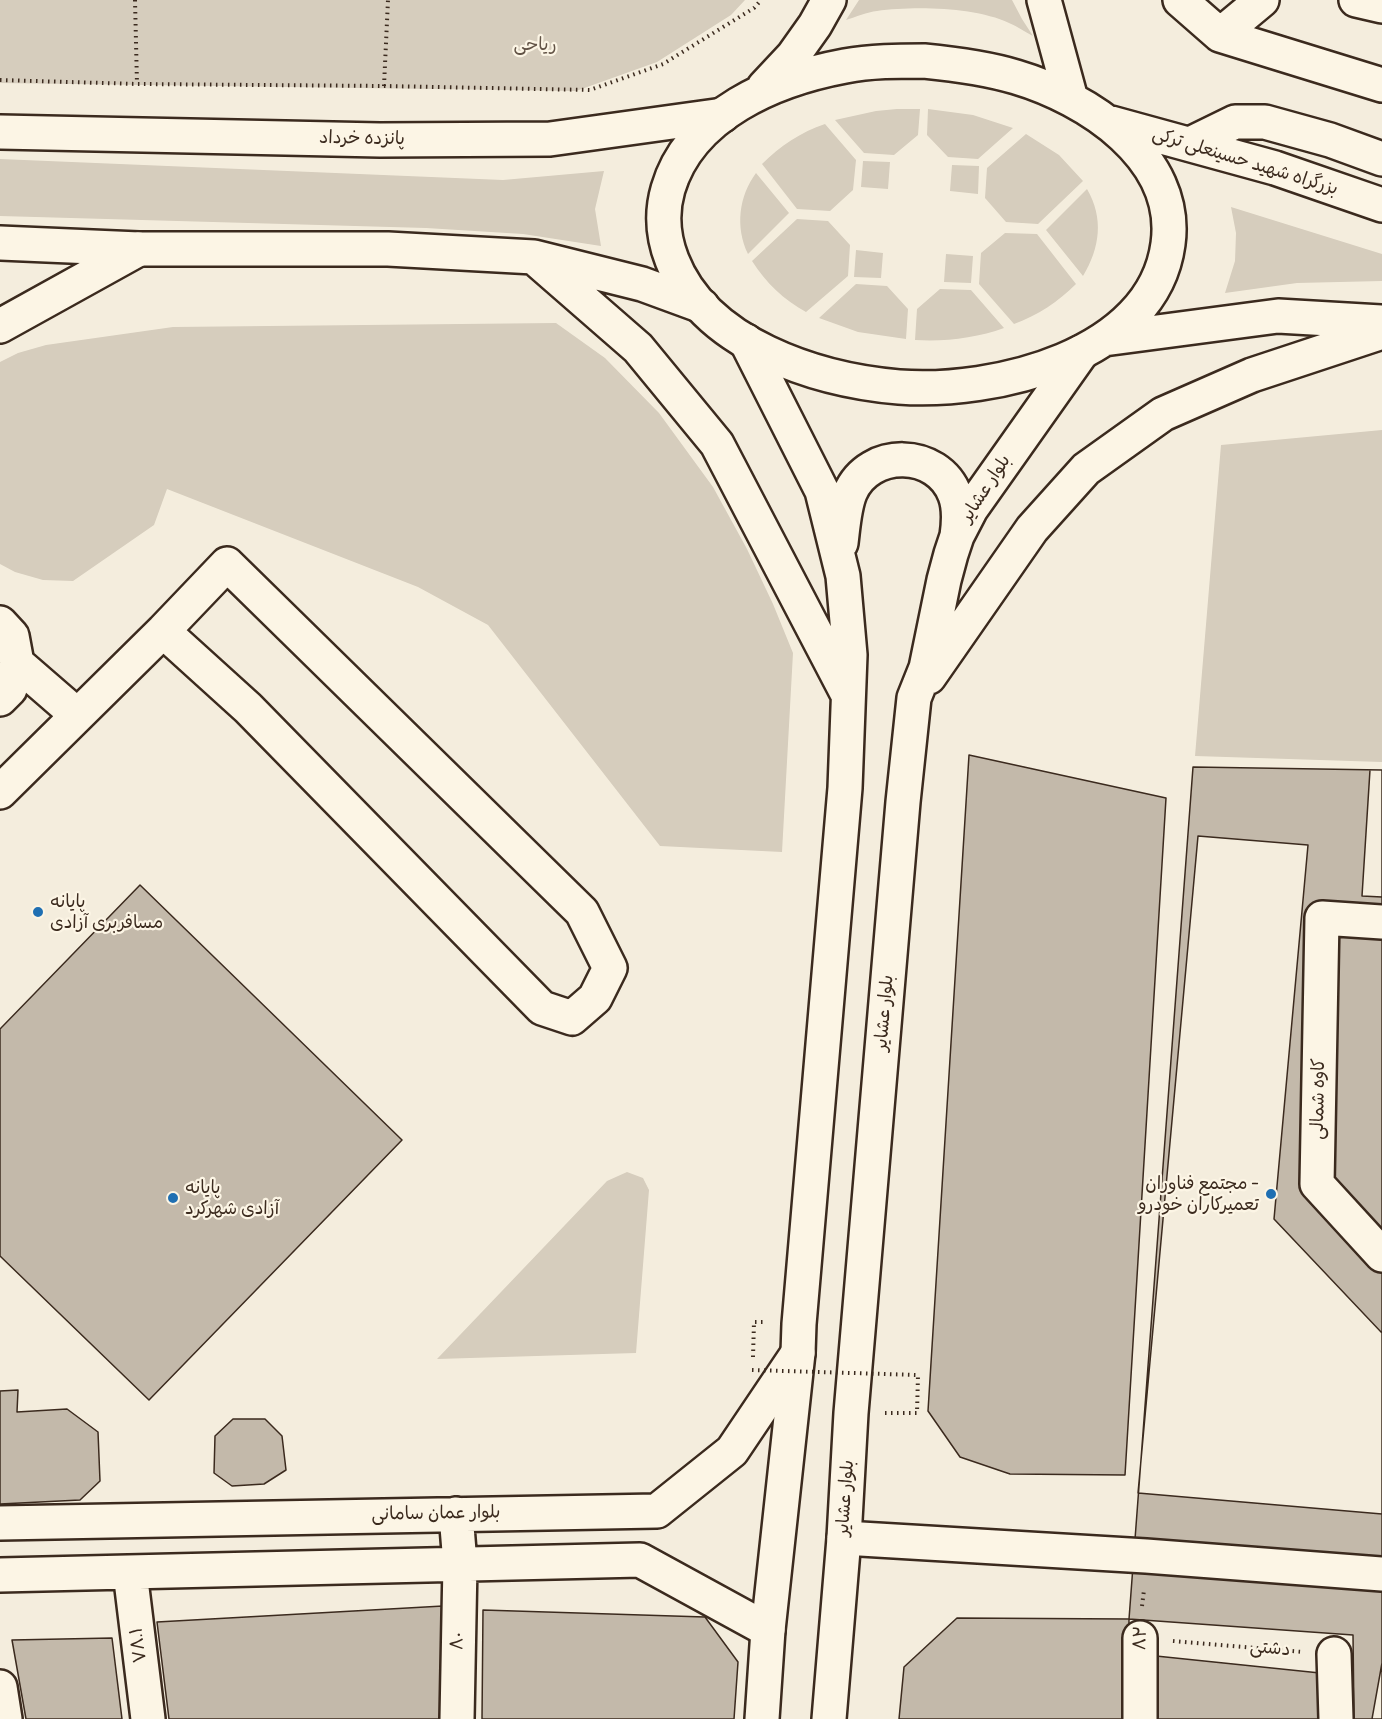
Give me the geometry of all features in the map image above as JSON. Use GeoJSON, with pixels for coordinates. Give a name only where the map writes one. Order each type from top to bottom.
{"type":"FeatureCollection","features":[{"type":"Feature","properties":{"kind":"main road"},"geometry":{"type":"LineString","coordinates":[[758,93],[793,56],[829,0]]}},
{"type":"Feature","properties":{"kind":"main road"},"geometry":{"type":"LineString","coordinates":[[1044,0],[1071,99]]}},
{"type":"Feature","properties":{"kind":"main road"},"geometry":{"type":"LineString","coordinates":[[1180,0],[1220,35],[1382,85]]}},
{"type":"Feature","properties":{"kind":"main road"},"geometry":{"type":"LineString","coordinates":[[1220,35],[1262,0]]}},
{"type":"Feature","properties":{"kind":"main road"},"geometry":{"type":"LineString","coordinates":[[1356,0],[1382,6]]}},
{"type":"Feature","properties":{"kind":"main road"},"geometry":{"type":"LineString","coordinates":[[924,61],[964,65],[1002,73],[1047,88],[1071,99],[1107,122],[1136,148],[1153,172],[1166,203],[1169,242],[1161,273],[1138,308],[1122,324],[1093,345],[1050,366],[1006,380],[948,387],[918,388],[879,385],[840,378],[786,361],[746,341],[719,322],[702,306],[674,264],[663,220],[670,182],[682,157],[699,135],[723,115],[758,93],[800,77],[846,66],[924,61]]}},
{"type":"Feature","properties":{"kind":"main road","name":"پانزده خرداد"},"geometry":{"type":"LineString","coordinates":[[0,132],[380,140],[550,139],[723,115]]}},
{"type":"Feature","properties":{"kind":"main road","name":"بزرگراه شهید حسینعلی ترکی"},"geometry":{"type":"LineString","coordinates":[[1107,122],[1275,168],[1382,205]]}},
{"type":"Feature","properties":{"kind":"main road"},"geometry":{"type":"LineString","coordinates":[[1190,144],[1235,122],[1265,122],[1330,140],[1382,159]]}},
{"type":"Feature","properties":{"kind":"main road"},"geometry":{"type":"LineString","coordinates":[[0,243],[139,249],[388,249],[534,257],[642,284],[702,306]]}},
{"type":"Feature","properties":{"kind":"main road"},"geometry":{"type":"LineString","coordinates":[[0,326],[139,249]]}},
{"type":"Feature","properties":{"kind":"main road"},"geometry":{"type":"LineString","coordinates":[[534,257],[638,348],[717,444],[848,694]]}},
{"type":"Feature","properties":{"kind":"main road"},"geometry":{"type":"LineString","coordinates":[[1093,345],[1278,316],[1382,322]]}},
{"type":"Feature","properties":{"kind":"main road"},"geometry":{"type":"LineString","coordinates":[[914,698],[1032,528],[1086,469],[1163,414],[1252,375],[1382,332]]}},
{"type":"Feature","properties":{"kind":"main road"},"geometry":{"type":"LineString","coordinates":[[746,341],[822,491],[843,576],[850,656],[844,800],[798,1353],[768,1630],[762,1719]]}},
{"type":"Feature","properties":{"kind":"main road","name":"بلوار عشایر"},"geometry":{"type":"LineString","coordinates":[[830,1719],[854,1378],[914,698],[926,668],[944,580],[957,536],[971,509],[1093,345]]}},
{"type":"Feature","properties":{"kind":"main road"},"geometry":{"type":"LineString","coordinates":[[839,556],[850,493],[861,477],[876,465],[894,460],[913,460],[931,466],[945,478],[955,495],[959,513],[957,536]]}},
{"type":"Feature","properties":{"kind":"main road"},"geometry":{"type":"LineString","coordinates":[[0,792],[163,631],[227,564],[582,912],[610,968],[595,998],[572,1018],[542,1008],[248,708],[163,631]]}},
{"type":"Feature","properties":{"kind":"main road"},"geometry":{"type":"LineString","coordinates":[[0,623],[12,636],[17,663],[10,689],[0,699]]}},
{"type":"Feature","properties":{"kind":"main road"},"geometry":{"type":"LineString","coordinates":[[17,663],[77,715]]}},
{"type":"Feature","properties":{"kind":"main road","name":"کاوه شمالی"},"geometry":{"type":"LineString","coordinates":[[1382,922],[1322,918],[1317,1184],[1382,1254]]}},
{"type":"Feature","properties":{"kind":"main road","name":"بلوار عمان سامانی"},"geometry":{"type":"LineString","coordinates":[[0,1523],[657,1511],[732,1450],[798,1353]]}},
{"type":"Feature","properties":{"kind":"main road","name":"۸۰"},"geometry":{"type":"LineString","coordinates":[[456,1514],[460,1564],[457,1719]]}},
{"type":"Feature","properties":{"kind":"main road"},"geometry":{"type":"LineString","coordinates":[[844,1538],[1146,1556],[1382,1574]]}},
{"type":"Feature","properties":{"kind":"main road"},"geometry":{"type":"LineString","coordinates":[[0,1575],[640,1560],[768,1630]]}},
{"type":"Feature","properties":{"kind":"main road","name":"۷۸.۱"},"geometry":{"type":"LineString","coordinates":[[130,1572],[148,1719]]}},
{"type":"Feature","properties":{"kind":"main road","name":"۸۲"},"geometry":{"type":"LineString","coordinates":[[1140,1638],[1140,1719]]}},
{"type":"Feature","properties":{"kind":"main road"},"geometry":{"type":"LineString","coordinates":[[1334,1654],[1336,1719]]}},
{"type":"Feature","properties":{"kind":"main road"},"geometry":{"type":"LineString","coordinates":[[0,1687],[5,1719]]}},
{"type":"Feature","properties":{"kind":"path"},"geometry":{"type":"LineString","coordinates":[[135,0],[137,84]]}},
{"type":"Feature","properties":{"kind":"path"},"geometry":{"type":"LineString","coordinates":[[384,86],[388,0]]}},
{"type":"Feature","properties":{"kind":"path"},"geometry":{"type":"LineString","coordinates":[[0,80],[590,90],[663,64],[754,8],[761,0]]}},
{"type":"Feature","properties":{"kind":"path"},"geometry":{"type":"LineString","coordinates":[[754,1322],[753,1370],[918,1375],[917,1413]]}},
{"type":"Feature","properties":{"kind":"path","name":"۸۲"},"geometry":{"type":"LineString","coordinates":[[1140,1638],[1146,1556]]}},
{"type":"Feature","properties":{"kind":"path","name":"دشتی"},"geometry":{"type":"LineString","coordinates":[[1140,1638],[1334,1654]]}},
{"type":"Feature","properties":{"kind":"green space","name":"ریاحی"},"geometry":{"type":"Polygon","coordinates":[[[0,0],[745,0],[731,15],[657,62],[576,91],[0,83],[0,0]]]}},
{"type":"Feature","properties":{"kind":"green space"},"geometry":{"type":"Polygon","coordinates":[[[859,0],[1012,0],[1033,36],[1012,24],[995,18],[944,9],[877,11],[846,20],[859,0]]]}},
{"type":"Feature","properties":{"kind":"green space"},"geometry":{"type":"Polygon","coordinates":[[[920,109],[918,135],[894,155],[864,153],[835,120],[876,111],[920,109]]]}},
{"type":"Feature","properties":{"kind":"green space"},"geometry":{"type":"Polygon","coordinates":[[[928,109],[973,115],[1013,128],[978,159],[948,157],[927,135],[928,109]]]}},
{"type":"Feature","properties":{"kind":"green space"},"geometry":{"type":"Polygon","coordinates":[[[825,124],[856,160],[853,190],[830,211],[797,209],[762,164],[791,140],[825,124]]]}},
{"type":"Feature","properties":{"kind":"green space"},"geometry":{"type":"Polygon","coordinates":[[[1026,134],[1059,155],[1083,181],[1038,224],[1006,222],[985,198],[987,168],[1026,134]]]}},
{"type":"Feature","properties":{"kind":"green space"},"geometry":{"type":"Polygon","coordinates":[[[0,159],[503,180],[604,171],[595,209],[601,246],[523,234],[426,228],[0,216],[0,159]]]}},
{"type":"Feature","properties":{"kind":"green space"},"geometry":{"type":"Polygon","coordinates":[[[863,161],[890,162],[888,189],[861,187],[863,161]]]}},
{"type":"Feature","properties":{"kind":"green space"},"geometry":{"type":"Polygon","coordinates":[[[952,165],[979,166],[978,194],[950,191],[952,165]]]}},
{"type":"Feature","properties":{"kind":"green space"},"geometry":{"type":"Polygon","coordinates":[[[756,173],[789,213],[748,254],[741,233],[741,212],[746,192],[756,173]]]}},
{"type":"Feature","properties":{"kind":"green space"},"geometry":{"type":"Polygon","coordinates":[[[1087,189],[1096,211],[1098,233],[1093,255],[1083,276],[1046,230],[1087,189]]]}},
{"type":"Feature","properties":{"kind":"green space"},"geometry":{"type":"Polygon","coordinates":[[[1231,207],[1382,254],[1382,281],[1297,283],[1225,293],[1235,261],[1236,233],[1231,207]]]}},
{"type":"Feature","properties":{"kind":"green space"},"geometry":{"type":"Polygon","coordinates":[[[797,219],[828,221],[850,245],[848,276],[806,312],[776,290],[752,261],[797,219]]]}},
{"type":"Feature","properties":{"kind":"green space"},"geometry":{"type":"Polygon","coordinates":[[[1005,233],[1037,234],[1076,284],[1047,307],[1014,324],[979,284],[981,253],[1005,233]]]}},
{"type":"Feature","properties":{"kind":"green space"},"geometry":{"type":"Polygon","coordinates":[[[856,250],[883,253],[881,278],[854,277],[856,250]]]}},
{"type":"Feature","properties":{"kind":"green space"},"geometry":{"type":"Polygon","coordinates":[[[946,254],[973,256],[971,283],[944,282],[946,254]]]}},
{"type":"Feature","properties":{"kind":"green space"},"geometry":{"type":"Polygon","coordinates":[[[856,284],[887,286],[908,309],[906,339],[858,332],[819,318],[856,284]]]}},
{"type":"Feature","properties":{"kind":"green space"},"geometry":{"type":"Polygon","coordinates":[[[940,289],[971,290],[1004,328],[960,338],[915,340],[917,309],[940,289]]]}},
{"type":"Feature","properties":{"kind":"green space"},"geometry":{"type":"Polygon","coordinates":[[[556,323],[605,358],[659,413],[713,487],[747,549],[773,604],[793,653],[782,852],[660,846],[488,625],[418,587],[167,489],[154,525],[73,581],[43,580],[15,572],[0,564],[0,362],[18,353],[46,345],[173,327],[556,323]]]}},
{"type":"Feature","properties":{"kind":"green space"},"geometry":{"type":"Polygon","coordinates":[[[1382,430],[1382,762],[1195,756],[1221,445],[1382,430]]]}},
{"type":"Feature","properties":{"kind":"green space"},"geometry":{"type":"Polygon","coordinates":[[[627,1172],[643,1178],[649,1190],[636,1353],[437,1359],[607,1181],[627,1172]]]}},
{"type":"Feature","properties":{"kind":"building"},"geometry":{"type":"Polygon","coordinates":[[[969,755],[1166,798],[1125,1475],[1010,1474],[960,1457],[928,1411],[969,755]]]}},
{"type":"Feature","properties":{"kind":"building","name":"مجتمع فناوران - تعمیرکاران خودرو"},"geometry":{"type":"Polygon","coordinates":[[[1193,767],[1382,770],[1382,1719],[1354,1719],[1353,1635],[1129,1619],[1193,767]]]}},
{"type":"Feature","properties":{"kind":"building"},"geometry":{"type":"Polygon","coordinates":[[[1370,770],[1382,770],[1382,897],[1362,896],[1370,770]]]}},
{"type":"Feature","properties":{"kind":"building"},"geometry":{"type":"Polygon","coordinates":[[[1198,836],[1308,845],[1274,1219],[1382,1333],[1382,1514],[1138,1493],[1198,836]]]}},
{"type":"Feature","properties":{"kind":"building","name":"پایانه آزادی شهرکرد"},"geometry":{"type":"Polygon","coordinates":[[[140,885],[402,1140],[149,1400],[0,1256],[0,1029],[140,885]]]}},
{"type":"Feature","properties":{"kind":"building"},"geometry":{"type":"Polygon","coordinates":[[[18,1390],[17,1412],[67,1409],[98,1432],[100,1481],[80,1500],[0,1504],[0,1391],[18,1390]]]}},
{"type":"Feature","properties":{"kind":"building"},"geometry":{"type":"Polygon","coordinates":[[[233,1419],[265,1419],[282,1436],[286,1470],[264,1484],[232,1486],[214,1473],[215,1436],[233,1419]]]}},
{"type":"Feature","properties":{"kind":"building"},"geometry":{"type":"Polygon","coordinates":[[[443,1606],[441,1719],[169,1719],[157,1622],[443,1606]]]}},
{"type":"Feature","properties":{"kind":"building"},"geometry":{"type":"Polygon","coordinates":[[[483,1610],[705,1617],[738,1662],[734,1719],[482,1719],[483,1610]]]}},
{"type":"Feature","properties":{"kind":"building"},"geometry":{"type":"Polygon","coordinates":[[[957,1618],[1129,1619],[1128,1719],[899,1719],[904,1667],[957,1618]]]}},
{"type":"Feature","properties":{"kind":"building"},"geometry":{"type":"Polygon","coordinates":[[[112,1638],[122,1719],[26,1719],[12,1640],[112,1638]]]}},
{"type":"Feature","properties":{"kind":"building"},"geometry":{"type":"Polygon","coordinates":[[[1156,1656],[1320,1673],[1325,1719],[1156,1719],[1156,1656]]]}},
{"type":"Feature","properties":{"kind":"building"},"geometry":{"type":"Polygon","coordinates":[[[1382,1663],[1382,1719],[1372,1719],[1382,1663]]]}},
{"type":"Feature","properties":{"kind":"place","name":"پایانه مسافربری آزادی"},"geometry":{"type":"Point","coordinates":[38,912]}},
{"type":"Feature","properties":{"kind":"place","name":"مجتمع فناوران - تعمیرکاران خودرو"},"geometry":{"type":"Point","coordinates":[1271,1194]}},
{"type":"Feature","properties":{"kind":"place","name":"پایانه آزادی شهرکرد"},"geometry":{"type":"Point","coordinates":[173,1198]}}]}
